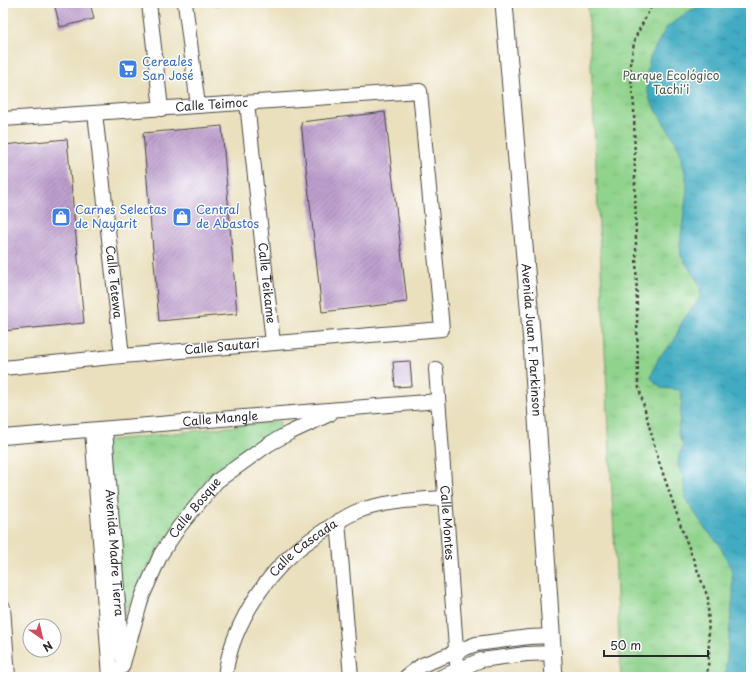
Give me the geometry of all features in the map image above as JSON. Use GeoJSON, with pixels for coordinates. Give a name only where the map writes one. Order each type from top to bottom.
{"type":"FeatureCollection","features":[{"type":"Feature","properties":{"kind":"main road","name":"Avenida Juan F. Parkinson"},"geometry":{"type":"LineString","coordinates":[[504,3],[532,343],[554,677]]}},
{"type":"Feature","properties":{"kind":"street"},"geometry":{"type":"LineString","coordinates":[[148,3],[161,109]]}},
{"type":"Feature","properties":{"kind":"street"},"geometry":{"type":"LineString","coordinates":[[185,3],[198,106]]}},
{"type":"Feature","properties":{"kind":"street","name":"Calle Teimoc"},"geometry":{"type":"LineString","coordinates":[[3,119],[420,91],[442,329]]}},
{"type":"Feature","properties":{"kind":"street","name":"Calle Teikame"},"geometry":{"type":"LineString","coordinates":[[247,103],[273,343]]}},
{"type":"Feature","properties":{"kind":"street","name":"Calle Tetewa"},"geometry":{"type":"LineString","coordinates":[[95,113],[122,356]]}},
{"type":"Feature","properties":{"kind":"street","name":"Calle Sautari"},"geometry":{"type":"LineString","coordinates":[[3,368],[122,356],[442,329]]}},
{"type":"Feature","properties":{"kind":"street","name":"Calle Montes"},"geometry":{"type":"LineString","coordinates":[[436,369],[458,673]]}},
{"type":"Feature","properties":{"kind":"street","name":"Calle Mangle"},"geometry":{"type":"LineString","coordinates":[[3,437],[438,401]]}},
{"type":"Feature","properties":{"kind":"street","name":"Calle Bosque"},"geometry":{"type":"LineString","coordinates":[[116,674],[142,597],[161,554],[179,527],[217,481],[269,444],[340,409]]}},
{"type":"Feature","properties":{"kind":"street","name":"Avenida Madre Tierra"},"geometry":{"type":"LineString","coordinates":[[98,429],[116,674]]}},
{"type":"Feature","properties":{"kind":"street","name":"Calle Cascada"},"geometry":{"type":"LineString","coordinates":[[225,677],[227,662],[249,608],[273,574],[297,550],[338,520],[359,511],[391,502],[445,498]]}},
{"type":"Feature","properties":{"kind":"street"},"geometry":{"type":"LineString","coordinates":[[338,520],[350,677]]}},
{"type":"Feature","properties":{"kind":"street"},"geometry":{"type":"LineString","coordinates":[[3,607],[8,677]]}},
{"type":"Feature","properties":{"kind":"street"},"geometry":{"type":"LineString","coordinates":[[406,677],[422,665],[476,644],[529,637],[552,636]]}},
{"type":"Feature","properties":{"kind":"street"},"geometry":{"type":"LineString","coordinates":[[441,677],[458,673],[481,660],[526,654],[553,653]]}},
{"type":"Feature","properties":{"kind":"path"},"geometry":{"type":"LineString","coordinates":[[656,3],[651,5],[635,38],[630,65],[634,108],[638,384],[658,460],[708,598],[709,655],[707,677]]}},
{"type":"Feature","properties":{"kind":"green space","name":"Parque Ecológico Tachi'i"},"geometry":{"type":"Polygon","coordinates":[[[588,3],[751,3],[751,677],[621,677],[588,3]]]}},
{"type":"Feature","properties":{"kind":"green space"},"geometry":{"type":"Polygon","coordinates":[[[280,421],[278,435],[210,483],[158,549],[121,621],[104,441],[280,421]]]}},
{"type":"Feature","properties":{"kind":"water"},"geometry":{"type":"Polygon","coordinates":[[[703,3],[751,3],[751,677],[725,677],[733,595],[732,571],[719,544],[704,527],[685,498],[683,476],[678,466],[679,455],[683,445],[678,434],[682,398],[680,390],[661,388],[651,378],[659,357],[674,341],[682,322],[701,296],[700,285],[681,256],[680,244],[687,189],[686,177],[679,148],[650,100],[646,78],[650,57],[666,28],[683,15],[703,3]]]}},
{"type":"Feature","properties":{"kind":"building"},"geometry":{"type":"Polygon","coordinates":[[[54,3],[90,3],[94,19],[60,27],[54,3]]]}},
{"type":"Feature","properties":{"kind":"building"},"geometry":{"type":"Polygon","coordinates":[[[215,3],[238,3],[238,4],[215,6],[215,3]]]}},
{"type":"Feature","properties":{"kind":"building"},"geometry":{"type":"Polygon","coordinates":[[[385,112],[407,302],[322,312],[301,122],[385,112]]]}},
{"type":"Feature","properties":{"kind":"building"},"geometry":{"type":"Polygon","coordinates":[[[222,126],[237,314],[159,321],[143,133],[222,126]]]}},
{"type":"Feature","properties":{"kind":"building"},"geometry":{"type":"Polygon","coordinates":[[[67,139],[84,323],[3,331],[3,145],[67,139]]]}},
{"type":"Feature","properties":{"kind":"building"},"geometry":{"type":"Polygon","coordinates":[[[410,361],[412,386],[395,387],[393,362],[410,361]]]}},
{"type":"Feature","properties":{"kind":"place","name":"Cereales San José"},"geometry":{"type":"Point","coordinates":[128,69]}},
{"type":"Feature","properties":{"kind":"place","name":"Carnes Selectas de Nayarit"},"geometry":{"type":"Point","coordinates":[61,217]}},
{"type":"Feature","properties":{"kind":"place","name":"Central de Abastos"},"geometry":{"type":"Point","coordinates":[182,217]}}]}
